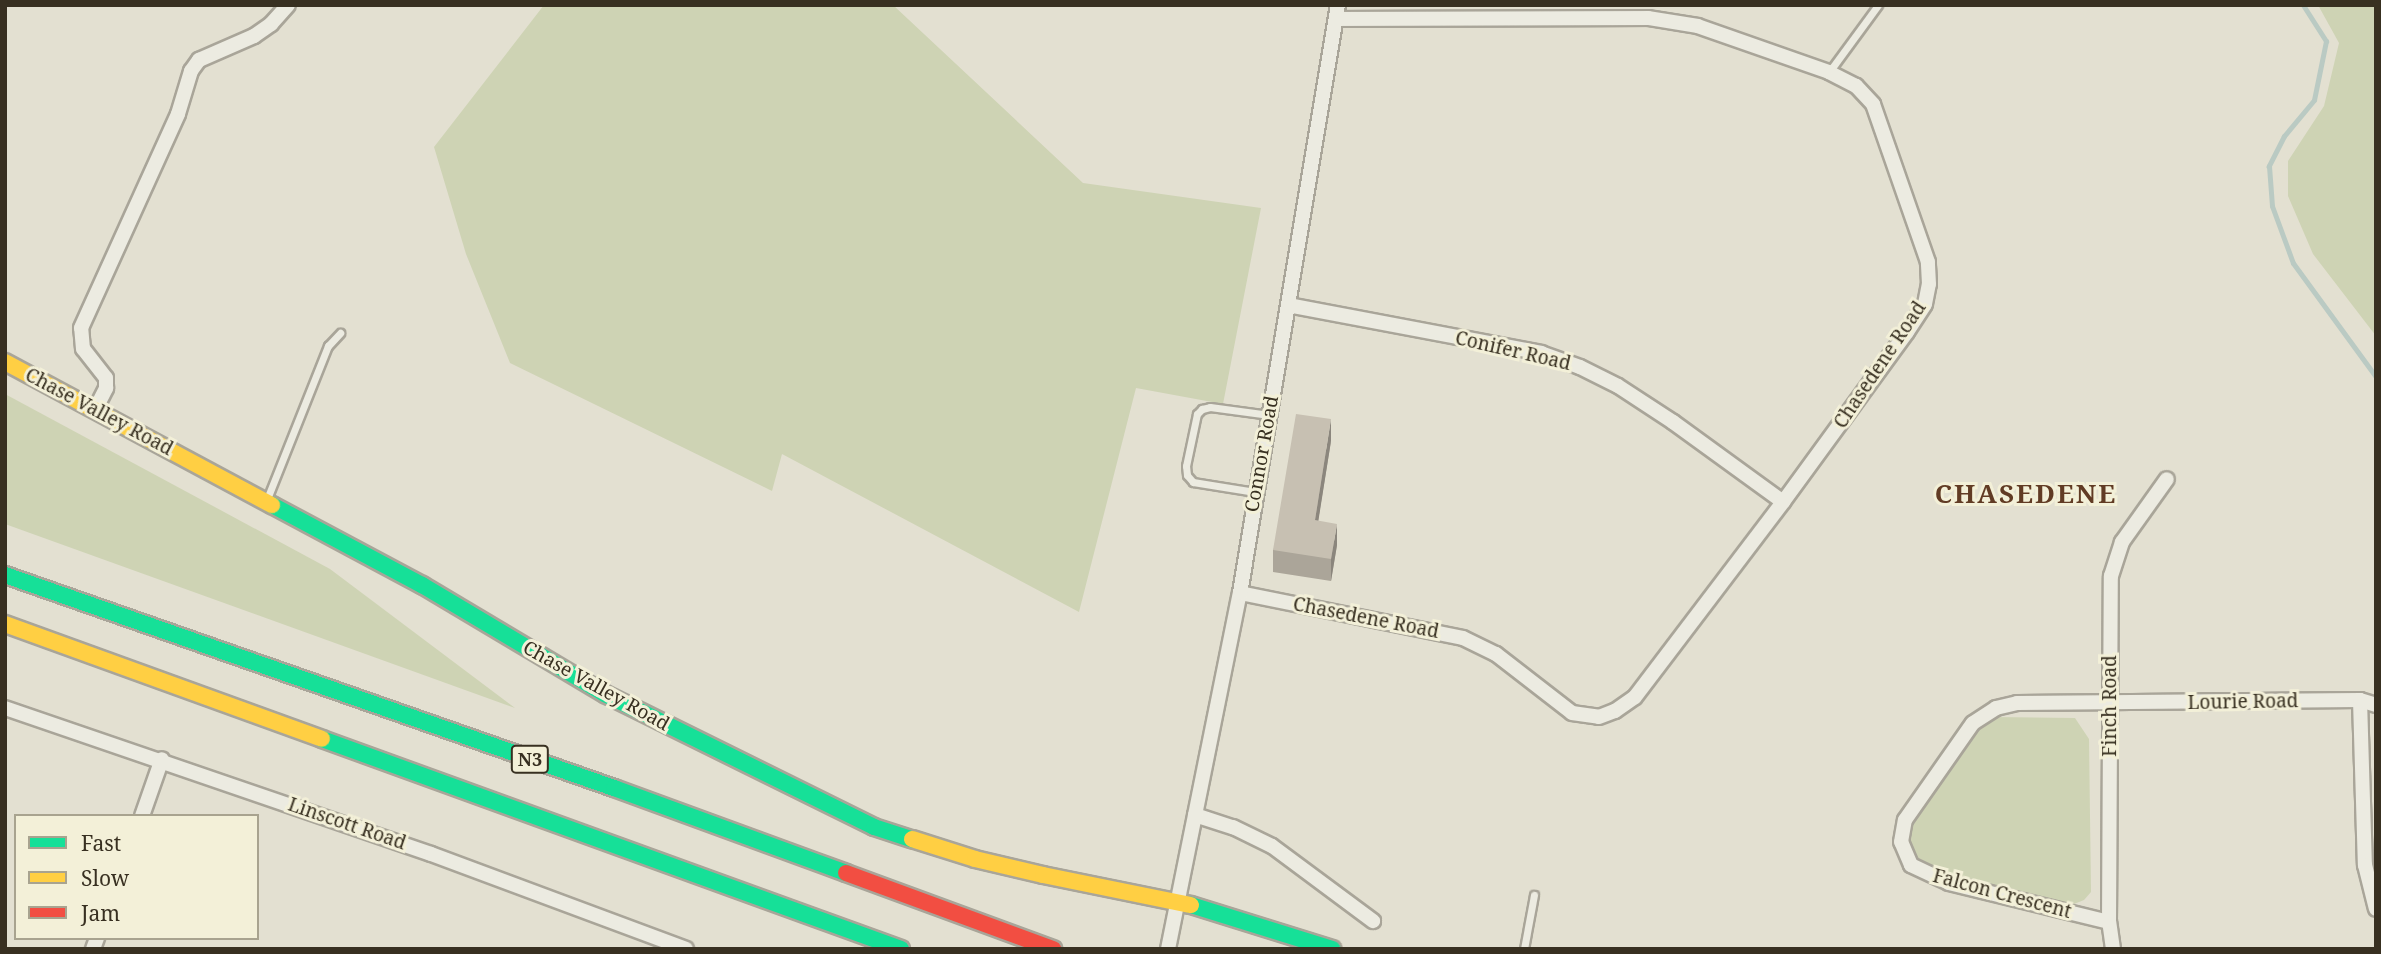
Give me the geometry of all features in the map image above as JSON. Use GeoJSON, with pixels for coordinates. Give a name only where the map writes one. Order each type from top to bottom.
{"type":"FeatureCollection","features":[{"type":"Feature","properties":{"kind":"main road","name":"Chase Valley Road"},"geometry":{"type":"LineString","coordinates":[[5,362],[422,585],[605,694],[874,827],[975,859],[1043,876],[1176,900],[1332,949]]}},
{"type":"Feature","properties":{"kind":"main road","name":"N3"},"geometry":{"type":"LineString","coordinates":[[5,575],[614,788],[1053,949]]}},
{"type":"Feature","properties":{"kind":"main road"},"geometry":{"type":"LineString","coordinates":[[5,624],[901,949]]}},
{"type":"Feature","properties":{"kind":"street"},"geometry":{"type":"LineString","coordinates":[[95,410],[106,388],[106,378],[83,349],[81,328],[178,114],[191,71],[199,60],[254,36],[271,24],[288,5]]}},
{"type":"Feature","properties":{"kind":"street","name":"Chasedene Road"},"geometry":{"type":"LineString","coordinates":[[1240,593],[1463,638],[1496,654],[1572,713],[1599,717],[1615,712],[1635,697],[1783,502],[1907,332],[1925,304],[1929,284],[1924,251],[1873,104],[1856,86],[1829,72],[1698,26],[1648,18],[1337,12]]}},
{"type":"Feature","properties":{"kind":"street","name":"Connor Road"},"geometry":{"type":"LineString","coordinates":[[1176,900],[1240,593],[1337,12]]}},
{"type":"Feature","properties":{"kind":"street","name":"Conifer Road"},"geometry":{"type":"LineString","coordinates":[[1288,305],[1541,354],[1580,367],[1618,386],[1674,422],[1783,502]]}},
{"type":"Feature","properties":{"kind":"street","name":"Finch Road"},"geometry":{"type":"LineString","coordinates":[[2113,949],[2109,922],[2109,596],[2115,561],[2122,542],[2167,479]]}},
{"type":"Feature","properties":{"kind":"street"},"geometry":{"type":"LineString","coordinates":[[2360,700],[2365,866],[2376,909]]}},
{"type":"Feature","properties":{"kind":"street","name":"Lourie Road"},"geometry":{"type":"LineString","coordinates":[[2110,703],[2360,700],[2376,705]]}},
{"type":"Feature","properties":{"kind":"street","name":"Falcon Crescent"},"geometry":{"type":"LineString","coordinates":[[2109,922],[1938,879],[1911,865],[1901,842],[1905,820],[1973,723],[1984,715],[2017,704],[2110,703]]}},
{"type":"Feature","properties":{"kind":"street","name":"Linscott Road"},"geometry":{"type":"LineString","coordinates":[[5,708],[162,759],[687,949]]}},
{"type":"Feature","properties":{"kind":"street"},"geometry":{"type":"LineString","coordinates":[[143,814],[162,759]]}},
{"type":"Feature","properties":{"kind":"street"},"geometry":{"type":"LineString","coordinates":[[1195,815],[1233,827],[1272,846],[1373,921]]}},
{"type":"Feature","properties":{"kind":"street"},"geometry":{"type":"LineString","coordinates":[[1168,949],[1176,900]]}},
{"type":"Feature","properties":{"kind":"lane"},"geometry":{"type":"LineString","coordinates":[[1829,72],[1878,5]]}},
{"type":"Feature","properties":{"kind":"lane"},"geometry":{"type":"LineString","coordinates":[[267,500],[328,346],[340,332]]}},
{"type":"Feature","properties":{"kind":"lane"},"geometry":{"type":"LineString","coordinates":[[1255,492],[1193,482],[1187,475],[1186,466],[1197,414],[1202,409],[1210,407],[1269,415]]}},
{"type":"Feature","properties":{"kind":"lane"},"geometry":{"type":"LineString","coordinates":[[1524,949],[1534,895]]}},
{"type":"Feature","properties":{"kind":"green space"},"geometry":{"type":"Polygon","coordinates":[[[544,5],[893,5],[1083,183],[1261,208],[1223,404],[1136,388],[1079,612],[782,454],[772,491],[510,363],[466,254],[434,147],[544,5]]]}},
{"type":"Feature","properties":{"kind":"green space"},"geometry":{"type":"Polygon","coordinates":[[[2318,5],[2376,5],[2376,336],[2313,254],[2288,196],[2288,161],[2324,106],[2339,43],[2318,5]]]}},
{"type":"Feature","properties":{"kind":"green space"},"geometry":{"type":"Polygon","coordinates":[[[5,394],[330,569],[515,708],[5,524],[5,394]]]}},
{"type":"Feature","properties":{"kind":"green space"},"geometry":{"type":"Polygon","coordinates":[[[1992,717],[2075,718],[2089,739],[2091,892],[2084,900],[2069,906],[1946,874],[1914,864],[1904,851],[1907,823],[1974,732],[1992,717]]]}},
{"type":"Feature","properties":{"kind":"building"},"geometry":{"type":"Polygon","coordinates":[[[1296,414],[1331,419],[1315,520],[1337,524],[1331,559],[1273,550],[1296,414]]]}},
{"type":"Feature","properties":{"kind":"waterway"},"geometry":{"type":"LineString","coordinates":[[2303,5],[2326,41],[2314,100],[2284,136],[2269,166],[2272,206],[2293,263],[2376,377]]}},
{"type":"Feature","properties":{"kind":"traffic: fast"},"geometry":{"type":"LineString","coordinates":[[272,505],[422,585],[605,694],[874,827],[912,839]]}},
{"type":"Feature","properties":{"kind":"traffic: fast"},"geometry":{"type":"LineString","coordinates":[[5,575],[614,788],[846,873]]}},
{"type":"Feature","properties":{"kind":"traffic: fast"},"geometry":{"type":"LineString","coordinates":[[322,739],[901,949]]}},
{"type":"Feature","properties":{"kind":"traffic: fast"},"geometry":{"type":"LineString","coordinates":[[1191,905],[1332,949]]}},
{"type":"Feature","properties":{"kind":"traffic: slow"},"geometry":{"type":"LineString","coordinates":[[5,362],[272,505]]}},
{"type":"Feature","properties":{"kind":"traffic: slow"},"geometry":{"type":"LineString","coordinates":[[5,624],[322,739]]}},
{"type":"Feature","properties":{"kind":"traffic: slow"},"geometry":{"type":"LineString","coordinates":[[912,839],[975,859],[1191,905]]}},
{"type":"Feature","properties":{"kind":"traffic: jam"},"geometry":{"type":"LineString","coordinates":[[846,873],[1053,949]]}},
{"type":"Feature","properties":{"kind":"district","name":"CHASEDENE"},"geometry":{"type":"Point","coordinates":[2026,494]}}]}
